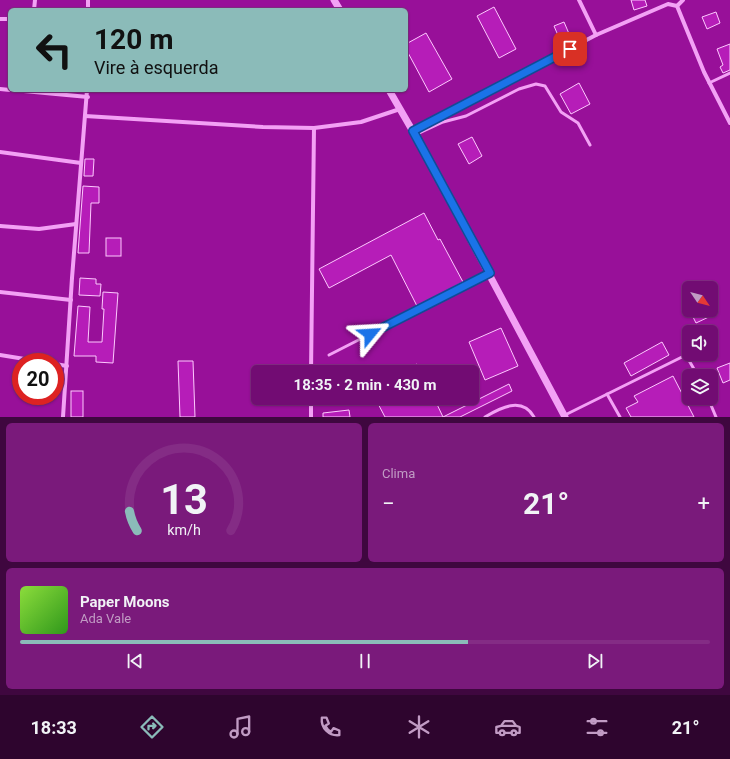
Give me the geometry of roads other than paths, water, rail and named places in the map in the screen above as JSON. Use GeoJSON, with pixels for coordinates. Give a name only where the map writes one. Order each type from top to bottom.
{"type":"FeatureCollection","features":[{"type":"Feature","properties":{"kind":"street"},"geometry":{"type":"LineString","coordinates":[[579,0],[596,35]]}},
{"type":"Feature","properties":{"kind":"street"},"geometry":{"type":"LineString","coordinates":[[677,6],[683,0]]}},
{"type":"Feature","properties":{"kind":"street"},"geometry":{"type":"LineString","coordinates":[[414,133],[596,35],[668,2],[677,6],[709,83],[730,123]]}},
{"type":"Feature","properties":{"kind":"street"},"geometry":{"type":"LineString","coordinates":[[32,92],[88,98]]}},
{"type":"Feature","properties":{"kind":"street"},"geometry":{"type":"LineString","coordinates":[[63,417],[76,224],[88,92]]}},
{"type":"Feature","properties":{"kind":"street"},"geometry":{"type":"LineString","coordinates":[[390,92],[490,273],[565,416]]}},
{"type":"Feature","properties":{"kind":"street"},"geometry":{"type":"LineString","coordinates":[[86,116],[263,127],[314,128],[356,124],[400,109]]}},
{"type":"Feature","properties":{"kind":"street"},"geometry":{"type":"LineString","coordinates":[[311,365],[314,128]]}},
{"type":"Feature","properties":{"kind":"street"},"geometry":{"type":"LineString","coordinates":[[0,152],[81,164]]}},
{"type":"Feature","properties":{"kind":"street"},"geometry":{"type":"LineString","coordinates":[[0,226],[39,229],[76,224]]}},
{"type":"Feature","properties":{"kind":"street"},"geometry":{"type":"LineString","coordinates":[[0,292],[71,300]]}},
{"type":"Feature","properties":{"kind":"street"},"geometry":{"type":"LineString","coordinates":[[0,355],[12,357]]}},
{"type":"Feature","properties":{"kind":"street"},"geometry":{"type":"LineString","coordinates":[[310,417],[311,405]]}},
{"type":"Feature","properties":{"kind":"lane"},"geometry":{"type":"LineString","coordinates":[[709,83],[730,73]]}},
{"type":"Feature","properties":{"kind":"lane"},"geometry":{"type":"LineString","coordinates":[[414,133],[443,122],[466,116],[519,89],[536,84],[545,86],[561,112],[578,123],[590,146]]}},
{"type":"Feature","properties":{"kind":"lane"},"geometry":{"type":"LineString","coordinates":[[330,355],[490,273]]}},
{"type":"Feature","properties":{"kind":"lane"},"geometry":{"type":"LineString","coordinates":[[565,416],[684,356],[687,357],[694,369]]}},
{"type":"Feature","properties":{"kind":"lane"},"geometry":{"type":"LineString","coordinates":[[607,394],[620,417]]}},
{"type":"Feature","properties":{"kind":"lane"},"geometry":{"type":"LineString","coordinates":[[485,417],[503,406],[516,405],[524,408],[534,417]]}},
{"type":"Feature","properties":{"kind":"lane"},"geometry":{"type":"LineString","coordinates":[[711,405],[716,417]]}}]}
